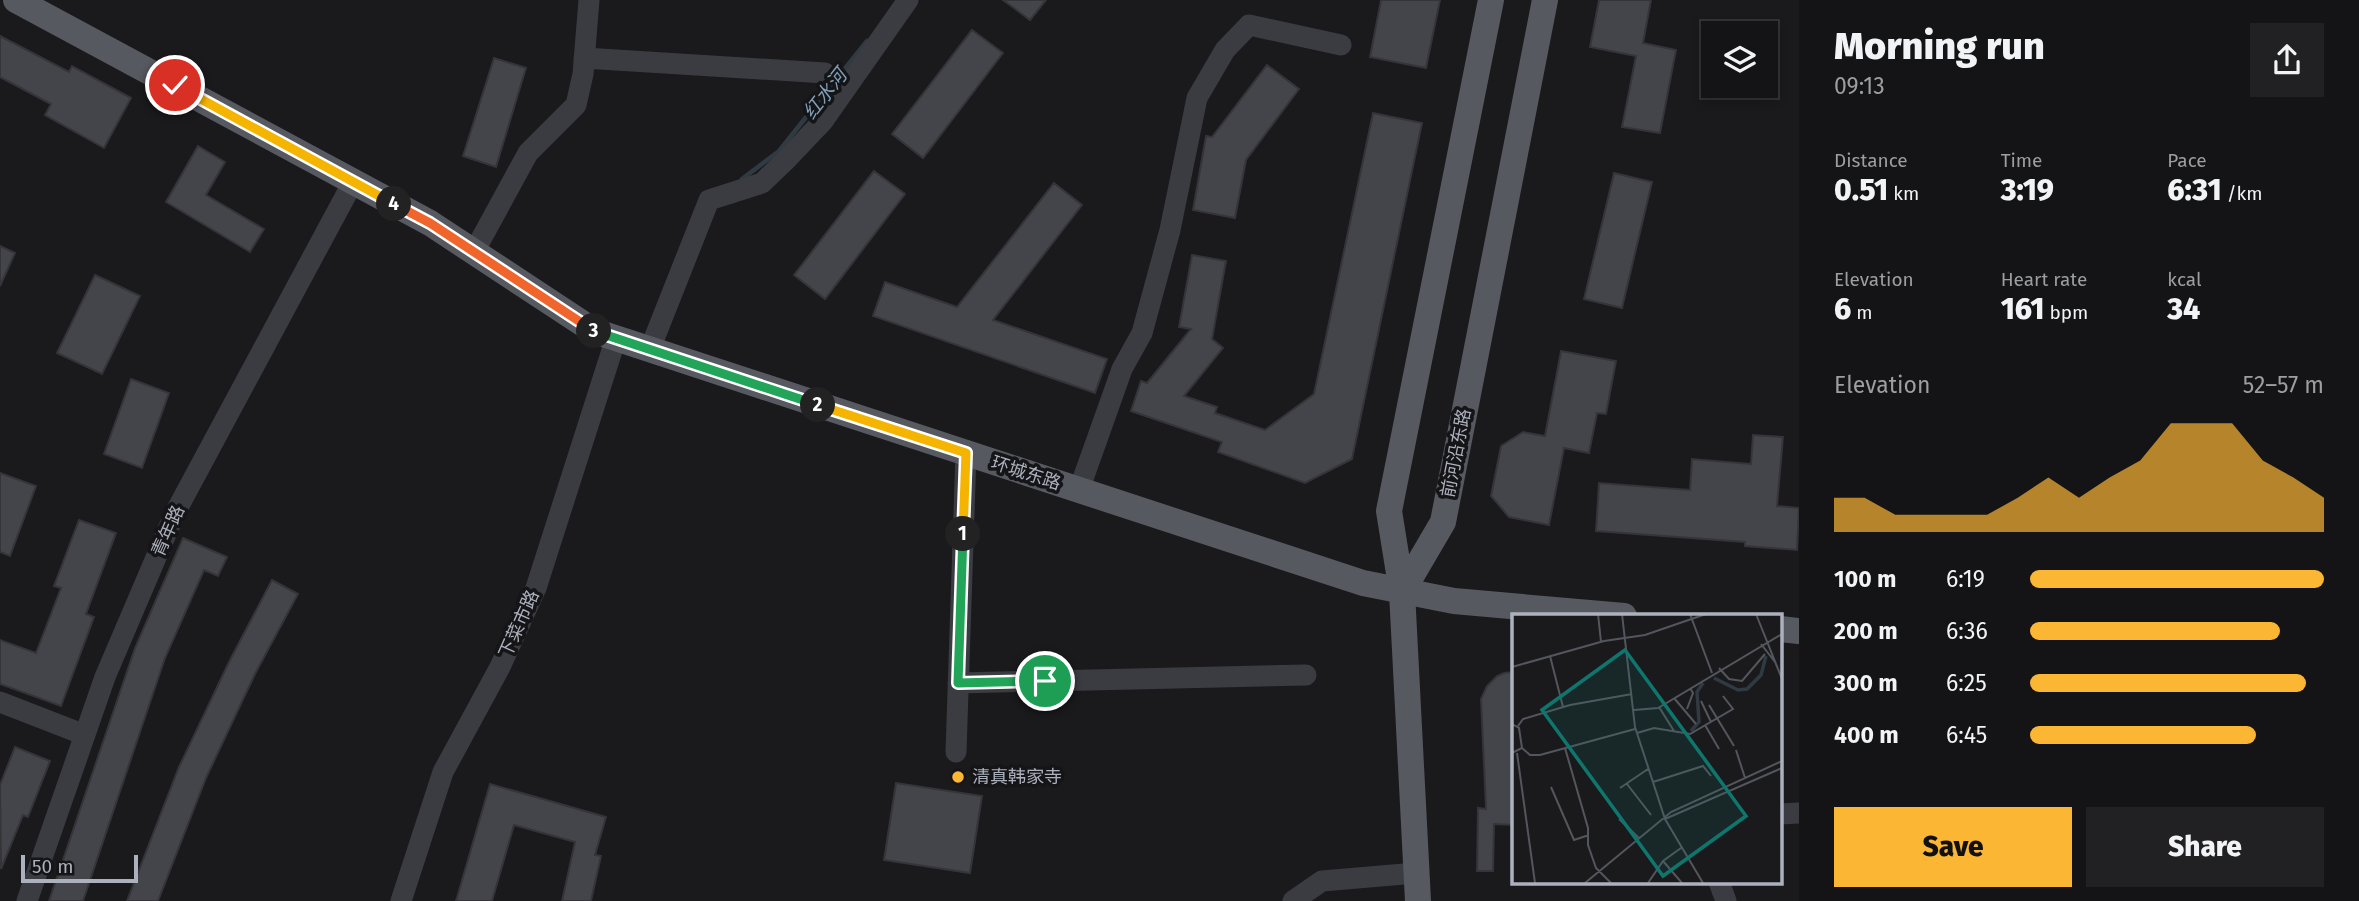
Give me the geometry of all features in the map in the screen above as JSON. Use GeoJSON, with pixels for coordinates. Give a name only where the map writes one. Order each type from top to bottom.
{"type":"FeatureCollection","features":[{"type":"Feature","properties":{"kind":"main road","name":"环城东路"},"geometry":{"type":"LineString","coordinates":[[16,0],[430,223],[594,331],[1363,583],[1454,601],[1601,614]]}},
{"type":"Feature","properties":{"kind":"main road"},"geometry":{"type":"LineString","coordinates":[[1418,901],[1402,592],[1389,511],[1491,0]]}},
{"type":"Feature","properties":{"kind":"main road","name":"前河沿东路"},"geometry":{"type":"LineString","coordinates":[[1402,592],[1443,522],[1545,0]]}},
{"type":"Feature","properties":{"kind":"street"},"geometry":{"type":"LineString","coordinates":[[474,252],[528,153],[576,105],[584,58],[589,0]]}},
{"type":"Feature","properties":{"kind":"street"},"geometry":{"type":"LineString","coordinates":[[650,349],[709,200],[762,183],[823,121],[851,77],[908,0]]}},
{"type":"Feature","properties":{"kind":"street"},"geometry":{"type":"LineString","coordinates":[[1079,490],[1122,369],[1142,333],[1170,230],[1197,98],[1202,88],[1226,50],[1249,25],[1341,45]]}},
{"type":"Feature","properties":{"kind":"street"},"geometry":{"type":"LineString","coordinates":[[584,58],[825,73]]}},
{"type":"Feature","properties":{"kind":"street","name":"青年路"},"geometry":{"type":"LineString","coordinates":[[27,901],[105,677],[175,513],[353,182]]}},
{"type":"Feature","properties":{"kind":"street","name":"下菜市路"},"geometry":{"type":"LineString","coordinates":[[401,901],[443,772],[500,667],[536,589],[616,338]]}},
{"type":"Feature","properties":{"kind":"street"},"geometry":{"type":"LineString","coordinates":[[956,752],[966,453]]}},
{"type":"Feature","properties":{"kind":"street"},"geometry":{"type":"LineString","coordinates":[[958,683],[1306,675]]}},
{"type":"Feature","properties":{"kind":"street"},"geometry":{"type":"LineString","coordinates":[[0,702],[85,735]]}},
{"type":"Feature","properties":{"kind":"street"},"geometry":{"type":"LineString","coordinates":[[1293,901],[1322,881],[1416,873]]}},
{"type":"Feature","properties":{"kind":"street"},"geometry":{"type":"LineString","coordinates":[[1720,884],[1726,901]]}},
{"type":"Feature","properties":{"kind":"building"},"geometry":{"type":"Polygon","coordinates":[[[1003,0],[1046,0],[1030,20],[1003,0]]]}},
{"type":"Feature","properties":{"kind":"building"},"geometry":{"type":"Polygon","coordinates":[[[1381,0],[1440,0],[1426,68],[1370,57],[1381,0]]]}},
{"type":"Feature","properties":{"kind":"building"},"geometry":{"type":"Polygon","coordinates":[[[1599,0],[1651,0],[1643,43],[1676,50],[1660,133],[1622,127],[1636,56],[1590,47],[1599,0]]]}},
{"type":"Feature","properties":{"kind":"building"},"geometry":{"type":"Polygon","coordinates":[[[972,30],[1003,53],[923,158],[892,134],[972,30]]]}},
{"type":"Feature","properties":{"kind":"building"},"geometry":{"type":"Polygon","coordinates":[[[0,36],[69,72],[72,66],[131,98],[104,148],[45,115],[51,104],[0,77],[0,36]]]}},
{"type":"Feature","properties":{"kind":"building"},"geometry":{"type":"Polygon","coordinates":[[[494,58],[526,68],[496,167],[463,156],[494,58]]]}},
{"type":"Feature","properties":{"kind":"building"},"geometry":{"type":"Polygon","coordinates":[[[1267,65],[1299,89],[1246,160],[1235,218],[1193,210],[1206,136],[1212,137],[1267,65]]]}},
{"type":"Feature","properties":{"kind":"building"},"geometry":{"type":"Polygon","coordinates":[[[1373,113],[1422,123],[1352,459],[1305,483],[1218,452],[1222,442],[1131,411],[1141,381],[1147,383],[1191,329],[1179,327],[1192,255],[1226,261],[1212,339],[1223,348],[1184,396],[1217,407],[1215,413],[1265,430],[1314,394],[1373,113]]]}},
{"type":"Feature","properties":{"kind":"building"},"geometry":{"type":"Polygon","coordinates":[[[198,146],[225,162],[206,195],[264,229],[250,252],[166,202],[198,146]]]}},
{"type":"Feature","properties":{"kind":"building"},"geometry":{"type":"Polygon","coordinates":[[[874,171],[905,194],[825,299],[794,275],[874,171]]]}},
{"type":"Feature","properties":{"kind":"building"},"geometry":{"type":"Polygon","coordinates":[[[1614,173],[1652,182],[1622,308],[1584,299],[1614,173]]]}},
{"type":"Feature","properties":{"kind":"building"},"geometry":{"type":"Polygon","coordinates":[[[1054,183],[1082,205],[993,320],[1107,359],[1095,393],[873,316],[885,282],[957,307],[1054,183]]]}},
{"type":"Feature","properties":{"kind":"building"},"geometry":{"type":"Polygon","coordinates":[[[0,246],[15,253],[0,286],[0,246]]]}},
{"type":"Feature","properties":{"kind":"building"},"geometry":{"type":"Polygon","coordinates":[[[95,275],[140,296],[102,374],[57,353],[95,275]]]}},
{"type":"Feature","properties":{"kind":"building"},"geometry":{"type":"Polygon","coordinates":[[[1561,351],[1616,361],[1606,414],[1597,413],[1589,453],[1564,448],[1549,525],[1509,517],[1491,496],[1501,446],[1523,432],[1545,436],[1561,351]]]}},
{"type":"Feature","properties":{"kind":"building"},"geometry":{"type":"Polygon","coordinates":[[[131,379],[169,393],[142,468],[104,454],[131,379]]]}},
{"type":"Feature","properties":{"kind":"building"},"geometry":{"type":"Polygon","coordinates":[[[1753,435],[1783,437],[1777,506],[1799,508],[1797,550],[1745,546],[1745,542],[1596,531],[1599,483],[1690,490],[1692,459],[1751,464],[1753,435]]]}},
{"type":"Feature","properties":{"kind":"building"},"geometry":{"type":"Polygon","coordinates":[[[0,473],[36,486],[10,556],[0,552],[0,473]]]}},
{"type":"Feature","properties":{"kind":"building"},"geometry":{"type":"Polygon","coordinates":[[[79,520],[116,533],[86,614],[94,617],[61,706],[0,684],[0,640],[36,653],[61,588],[54,586],[79,520]]]}},
{"type":"Feature","properties":{"kind":"building"},"geometry":{"type":"Polygon","coordinates":[[[183,538],[227,557],[218,576],[204,570],[165,658],[83,901],[49,901],[135,648],[183,538]]]}},
{"type":"Feature","properties":{"kind":"building"},"geometry":{"type":"Polygon","coordinates":[[[272,580],[298,594],[255,674],[206,778],[158,901],[127,901],[179,767],[272,580]]]}},
{"type":"Feature","properties":{"kind":"building"},"geometry":{"type":"Polygon","coordinates":[[[1512,672],[1512,825],[1494,824],[1493,871],[1477,871],[1478,808],[1486,809],[1481,699],[1487,686],[1504,673],[1512,672]]]}},
{"type":"Feature","properties":{"kind":"building"},"geometry":{"type":"Polygon","coordinates":[[[15,747],[50,761],[28,817],[23,815],[1,869],[0,785],[15,747]]]}},
{"type":"Feature","properties":{"kind":"building"},"geometry":{"type":"Polygon","coordinates":[[[896,783],[982,796],[970,873],[884,860],[896,783]]]}},
{"type":"Feature","properties":{"kind":"building"},"geometry":{"type":"Polygon","coordinates":[[[490,784],[606,817],[595,855],[601,856],[591,901],[562,901],[575,842],[514,825],[492,901],[456,901],[490,784]]]}},
{"type":"Feature","properties":{"kind":"waterway","name":"红水河"},"geometry":{"type":"LineString","coordinates":[[742,179],[779,151],[867,41]]}},
{"type":"Feature","properties":{"kind":"place","name":"清真韩家寺"},"geometry":{"type":"Point","coordinates":[958,777]}},
{"type":"Feature","properties":{"kind":"route"},"geometry":{"type":"LineString","coordinates":[[175,85],[430,223],[594,331],[966,453],[958,683],[1045,681]]}}]}
